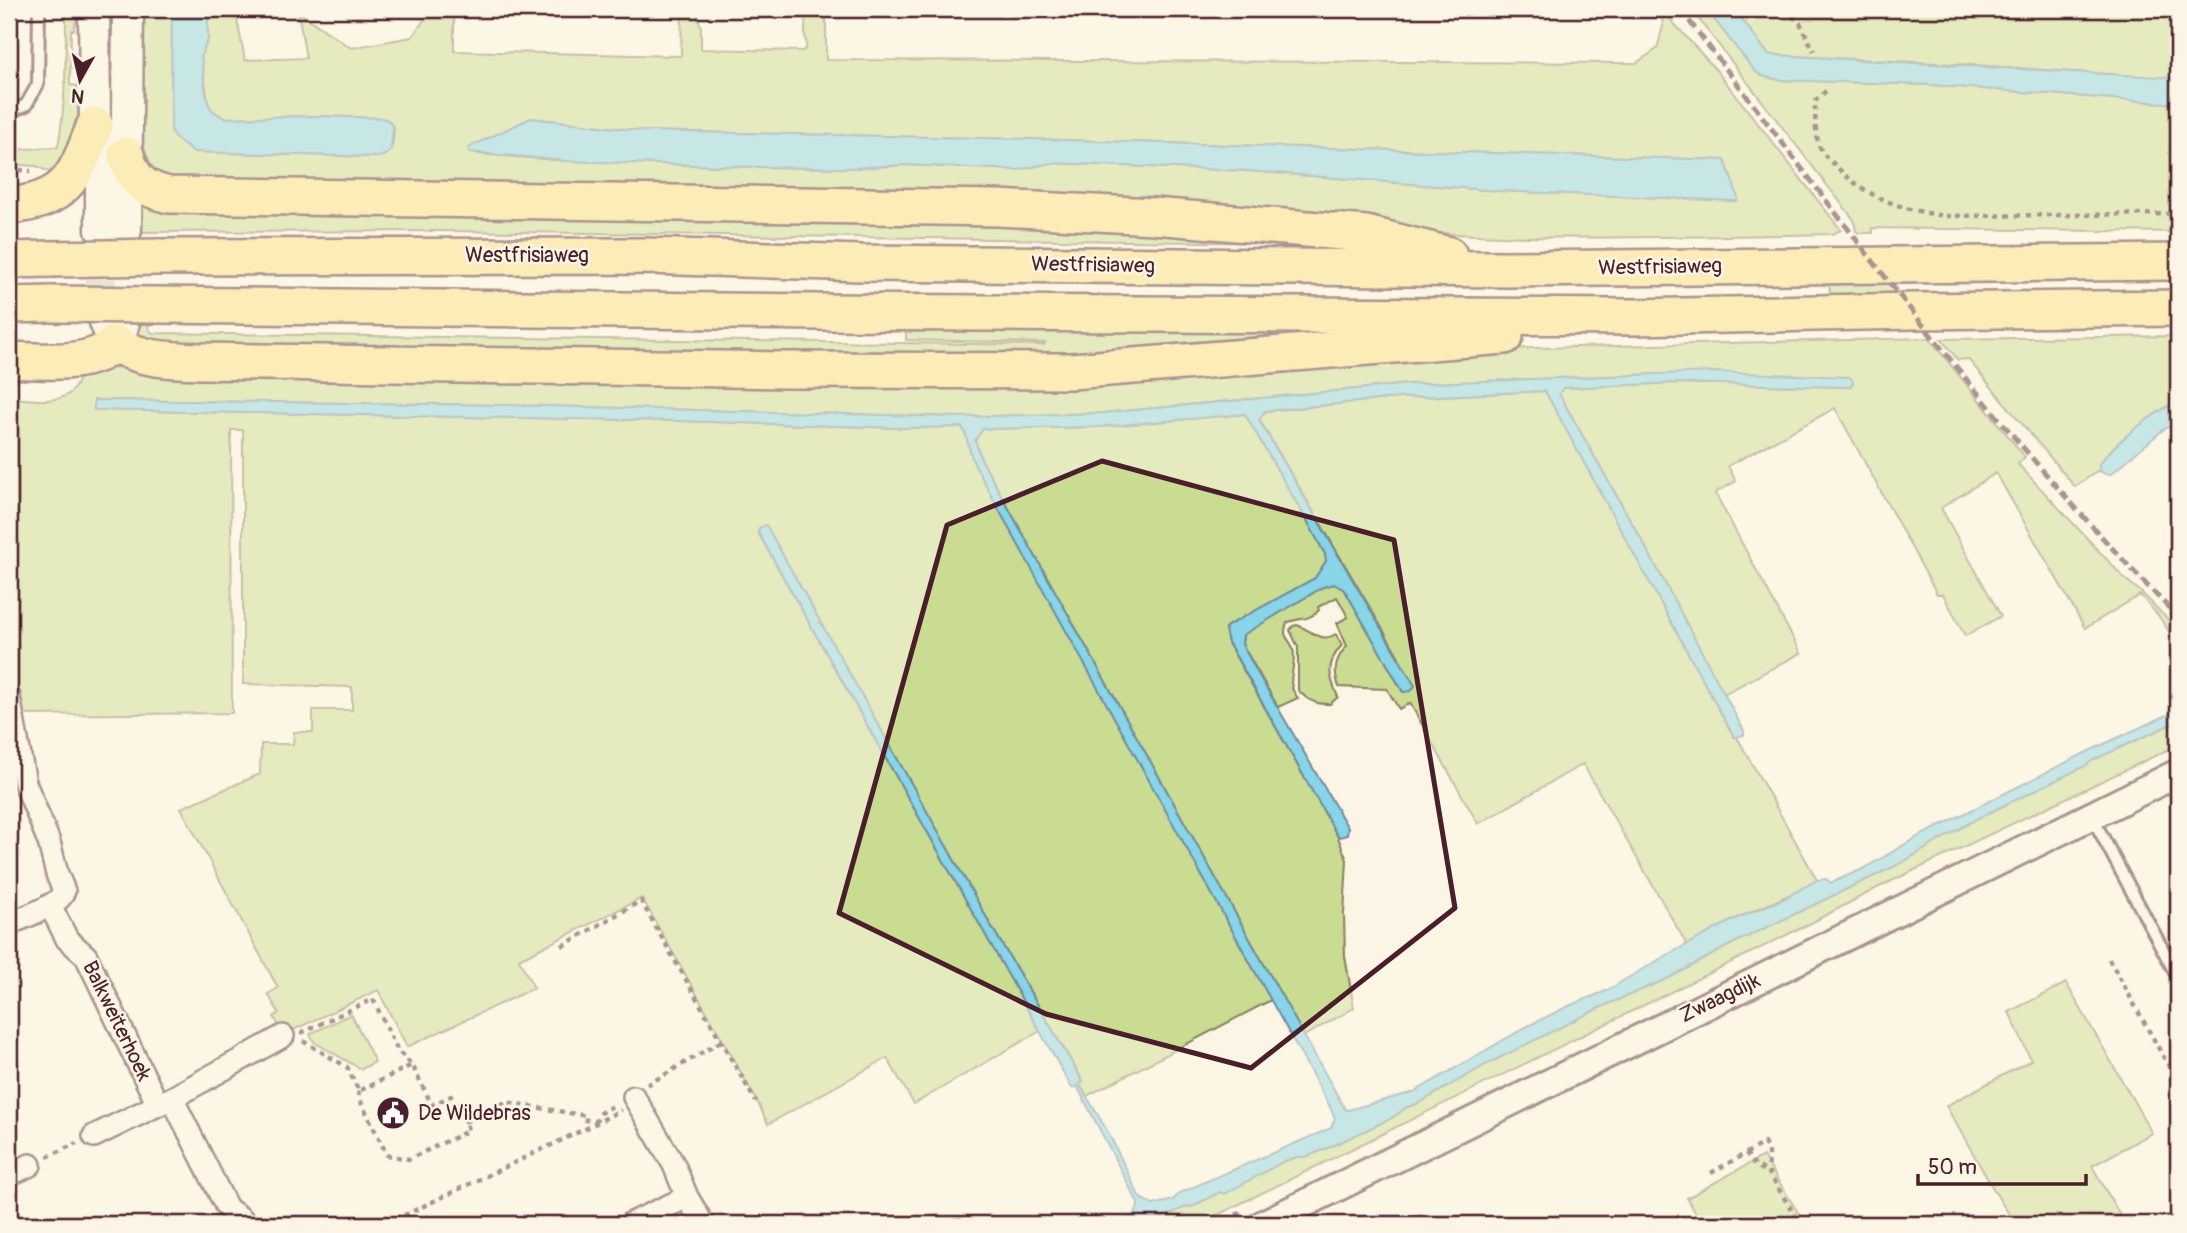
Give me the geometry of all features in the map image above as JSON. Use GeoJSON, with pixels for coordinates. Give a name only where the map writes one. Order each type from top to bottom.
{"type":"FeatureCollection","features":[{"type":"Feature","properties":{"kind":"highway"},"geometry":{"type":"LineString","coordinates":[[9,206],[41,200],[64,186],[78,168],[95,125]]}},
{"type":"Feature","properties":{"kind":"highway"},"geometry":{"type":"LineString","coordinates":[[126,155],[139,182],[151,191],[169,195],[998,208],[1154,216],[1366,234],[1504,269]]}},
{"type":"Feature","properties":{"kind":"highway","name":"Westfrisiaweg"},"geometry":{"type":"LineString","coordinates":[[9,260],[634,256],[861,263],[1504,269],[2178,262]]}},
{"type":"Feature","properties":{"kind":"highway"},"geometry":{"type":"LineString","coordinates":[[9,304],[1633,317],[2178,308]]}},
{"type":"Feature","properties":{"kind":"highway"},"geometry":{"type":"LineString","coordinates":[[9,360],[81,359],[100,355],[114,329],[139,356],[164,360],[1072,371],[1488,339],[1633,317]]}},
{"type":"Feature","properties":{"kind":"main road"},"geometry":{"type":"LineString","coordinates":[[93,9],[95,125],[113,230],[126,155],[128,9]]}},
{"type":"Feature","properties":{"kind":"street"},"geometry":{"type":"LineString","coordinates":[[9,697],[25,783],[49,842],[64,891],[62,897],[50,905],[9,924]]}},
{"type":"Feature","properties":{"kind":"street","name":"Zwaagdijk"},"geometry":{"type":"LineString","coordinates":[[1263,1224],[2178,773]]}},
{"type":"Feature","properties":{"kind":"street","name":"Balkweiterhoek"},"geometry":{"type":"LineString","coordinates":[[50,905],[66,939],[86,956],[165,1102],[226,1206],[246,1224]]}},
{"type":"Feature","properties":{"kind":"street","name":"Balkweiterhoek"},"geometry":{"type":"LineString","coordinates":[[94,1136],[165,1102],[283,1035]]}},
{"type":"Feature","properties":{"kind":"street"},"geometry":{"type":"LineString","coordinates":[[633,1097],[674,1166],[687,1197],[703,1224]]}},
{"type":"Feature","properties":{"kind":"street"},"geometry":{"type":"LineString","coordinates":[[9,1175],[30,1165]]}},
{"type":"Feature","properties":{"kind":"street"},"geometry":{"type":"LineString","coordinates":[[629,1224],[687,1197]]}},
{"type":"Feature","properties":{"kind":"lane"},"geometry":{"type":"LineString","coordinates":[[9,112],[26,105],[38,85],[39,9]]}},
{"type":"Feature","properties":{"kind":"lane"},"geometry":{"type":"LineString","coordinates":[[2091,815],[2178,978]]}},
{"type":"Feature","properties":{"kind":"path"},"geometry":{"type":"LineString","coordinates":[[1785,9],[1800,23],[1814,51]]}},
{"type":"Feature","properties":{"kind":"path"},"geometry":{"type":"LineString","coordinates":[[1826,91],[1815,101],[1821,150],[1843,174],[1867,192],[1916,212],[1945,215],[2178,214]]}},
{"type":"Feature","properties":{"kind":"path"},"geometry":{"type":"LineString","coordinates":[[562,946],[641,901],[756,1102]]}},
{"type":"Feature","properties":{"kind":"path"},"geometry":{"type":"LineString","coordinates":[[2109,959],[2178,1083]]}},
{"type":"Feature","properties":{"kind":"path"},"geometry":{"type":"LineString","coordinates":[[373,999],[398,1051],[412,1065],[432,1105],[451,1096],[466,1121],[468,1131],[409,1159],[387,1155],[358,1096],[359,1091],[347,1068],[294,1036],[373,999]]}},
{"type":"Feature","properties":{"kind":"path"},"geometry":{"type":"LineString","coordinates":[[386,1224],[587,1128],[594,1124],[600,1113],[633,1097],[722,1041]]}},
{"type":"Feature","properties":{"kind":"path"},"geometry":{"type":"LineString","coordinates":[[359,1091],[412,1065]]}},
{"type":"Feature","properties":{"kind":"path"},"geometry":{"type":"LineString","coordinates":[[466,1121],[506,1102],[587,1116],[587,1128]]}},
{"type":"Feature","properties":{"kind":"path"},"geometry":{"type":"LineString","coordinates":[[30,1165],[94,1136]]}},
{"type":"Feature","properties":{"kind":"path"},"geometry":{"type":"LineString","coordinates":[[1711,1173],[1764,1143],[1768,1150],[1769,1174]]}},
{"type":"Feature","properties":{"kind":"path"},"geometry":{"type":"LineString","coordinates":[[1746,1153],[1755,1166],[1769,1174],[1800,1224]]}},
{"type":"Feature","properties":{"kind":"highlighted area"},"geometry":{"type":"Polygon","coordinates":[[[1102,461],[1394,540],[1455,908],[1251,1068],[1046,1014],[839,913],[947,525],[1102,461]]]}},
{"type":"Feature","properties":{"kind":"green space"},"geometry":{"type":"Polygon","coordinates":[[[66,9],[81,9],[74,30],[71,30],[70,85],[80,86],[78,120],[75,121],[71,142],[62,161],[52,173],[36,166],[9,164],[9,150],[58,147],[64,96],[66,9]]]}},
{"type":"Feature","properties":{"kind":"green space"},"geometry":{"type":"Polygon","coordinates":[[[134,9],[172,9],[171,130],[174,137],[193,152],[378,157],[389,152],[392,147],[394,130],[393,126],[381,118],[224,118],[212,110],[208,103],[201,56],[208,39],[208,9],[235,9],[245,60],[306,58],[298,12],[351,48],[412,37],[432,9],[454,9],[454,51],[681,56],[682,9],[699,9],[697,15],[701,27],[701,49],[803,51],[806,48],[806,22],[797,9],[826,9],[826,60],[1636,63],[1657,49],[1663,26],[1661,9],[1716,70],[1841,230],[1833,234],[1529,237],[1332,226],[356,193],[164,177],[152,166],[141,133],[136,90],[134,9]],[[531,118],[476,144],[478,154],[568,161],[755,167],[852,168],[905,165],[1017,170],[1051,163],[1248,171],[1499,191],[1736,201],[1738,198],[1725,160],[1030,139],[642,131],[531,118]]]}},
{"type":"Feature","properties":{"kind":"green space"},"geometry":{"type":"Polygon","coordinates":[[[1691,9],[1706,9],[1754,70],[1762,76],[1780,80],[1932,85],[2178,104],[2178,232],[1872,228],[1873,233],[1859,233],[1854,220],[1691,9]]]}},
{"type":"Feature","properties":{"kind":"green space"},"geometry":{"type":"Polygon","coordinates":[[[1734,9],[2178,9],[2178,79],[1773,55],[1768,54],[1734,9]]]}},
{"type":"Feature","properties":{"kind":"green space"},"geometry":{"type":"Polygon","coordinates":[[[134,197],[149,202],[157,211],[312,211],[1068,225],[1356,249],[1291,248],[1271,243],[447,231],[134,232],[134,197]]]}},
{"type":"Feature","properties":{"kind":"green space"},"geometry":{"type":"Polygon","coordinates":[[[1888,283],[1897,296],[1831,299],[1829,285],[1888,283]]]}},
{"type":"Feature","properties":{"kind":"green space"},"geometry":{"type":"Polygon","coordinates":[[[134,322],[148,322],[149,330],[153,333],[1044,345],[1045,343],[906,340],[906,325],[1374,332],[1217,354],[209,351],[136,337],[134,322]]]}},
{"type":"Feature","properties":{"kind":"green space"},"geometry":{"type":"Polygon","coordinates":[[[2178,336],[2178,401],[2120,442],[2109,452],[2099,470],[2075,487],[1968,359],[1958,360],[1941,339],[2178,336]]]}},
{"type":"Feature","properties":{"kind":"green space"},"geometry":{"type":"Polygon","coordinates":[[[1929,338],[2025,457],[2018,464],[2124,578],[2178,630],[2178,645],[2158,615],[2140,595],[2085,628],[1996,473],[1941,508],[2001,616],[1965,636],[1943,594],[1937,594],[1835,408],[1728,466],[1736,481],[1715,493],[1801,653],[1724,694],[1645,546],[1559,394],[1563,388],[1677,383],[1850,387],[1654,374],[1410,384],[1103,413],[958,417],[505,405],[94,400],[95,410],[901,428],[962,427],[973,461],[1271,1000],[1087,1096],[1079,1084],[1083,1081],[993,929],[766,526],[758,532],[760,536],[1040,1031],[914,1104],[887,1058],[768,1124],[642,898],[519,959],[534,988],[407,1047],[378,990],[287,1033],[283,1026],[279,1026],[274,1017],[279,1013],[268,994],[278,988],[181,808],[260,774],[261,744],[293,744],[294,732],[313,732],[313,710],[352,710],[352,687],[243,684],[243,430],[231,430],[232,713],[21,715],[9,653],[9,398],[45,400],[65,396],[73,390],[78,381],[80,367],[314,368],[1419,351],[1929,338]]]}},
{"type":"Feature","properties":{"kind":"green space"},"geometry":{"type":"Polygon","coordinates":[[[1545,391],[1734,737],[1737,737],[1817,880],[1687,945],[1583,764],[1478,824],[1410,703],[1399,709],[1387,689],[1339,687],[1336,665],[1347,646],[1337,623],[1348,617],[1337,597],[1318,607],[1319,610],[1311,616],[1287,623],[1285,628],[1285,635],[1292,645],[1294,656],[1291,680],[1298,698],[1278,707],[1242,644],[1243,635],[1248,631],[1323,587],[1334,584],[1347,594],[1403,692],[1399,657],[1259,419],[1266,411],[1398,398],[1545,391]]]}},
{"type":"Feature","properties":{"kind":"green space"},"geometry":{"type":"Polygon","coordinates":[[[1245,414],[1310,526],[1326,561],[1315,578],[1225,628],[1228,643],[1337,835],[1347,860],[1345,956],[1354,1008],[1304,1036],[981,459],[975,440],[983,429],[1098,427],[1245,414]]]}},
{"type":"Feature","properties":{"kind":"green space"},"geometry":{"type":"Polygon","coordinates":[[[1297,625],[1321,637],[1336,634],[1342,645],[1331,664],[1332,683],[1338,697],[1330,704],[1312,701],[1298,690],[1298,647],[1290,630],[1297,625]]]}},
{"type":"Feature","properties":{"kind":"green space"},"geometry":{"type":"Polygon","coordinates":[[[2178,721],[2178,745],[1881,886],[1199,1224],[1150,1224],[1220,1192],[1225,1193],[1284,1161],[1306,1157],[1392,1118],[1407,1107],[1419,1103],[1487,1064],[1601,1007],[1669,978],[1732,944],[1899,864],[1978,818],[2178,721]]]}},
{"type":"Feature","properties":{"kind":"green space"},"geometry":{"type":"Polygon","coordinates":[[[2066,983],[2152,1133],[2092,1166],[2125,1224],[2017,1224],[2002,1204],[1946,1106],[2031,1060],[2009,1012],[2066,983]]]}},
{"type":"Feature","properties":{"kind":"green space"},"geometry":{"type":"Polygon","coordinates":[[[351,1014],[375,1062],[361,1069],[314,1042],[310,1034],[351,1014]]]}},
{"type":"Feature","properties":{"kind":"green space"},"geometry":{"type":"Polygon","coordinates":[[[1763,1156],[1805,1224],[1702,1224],[1687,1198],[1763,1156]]]}},
{"type":"Feature","properties":{"kind":"water"},"geometry":{"type":"Polygon","coordinates":[[[172,9],[208,9],[208,39],[201,56],[205,87],[212,110],[224,118],[381,118],[388,120],[393,126],[391,149],[386,155],[378,157],[193,152],[174,137],[171,130],[172,9]]]}},
{"type":"Feature","properties":{"kind":"water"},"geometry":{"type":"Polygon","coordinates":[[[1706,9],[1734,9],[1768,54],[2178,78],[2178,104],[1932,85],[1780,80],[1762,76],[1754,70],[1706,9]]]}},
{"type":"Feature","properties":{"kind":"water"},"geometry":{"type":"Polygon","coordinates":[[[531,118],[642,131],[1030,139],[1725,160],[1738,198],[1737,201],[1499,191],[1249,171],[1051,163],[1017,170],[905,165],[853,168],[755,167],[568,161],[469,152],[469,148],[476,144],[531,118]]]}},
{"type":"Feature","properties":{"kind":"water"},"geometry":{"type":"Polygon","coordinates":[[[1712,372],[1849,377],[1853,383],[1850,387],[1677,383],[1563,388],[1559,394],[1645,546],[1744,731],[1744,735],[1735,737],[1545,391],[1398,398],[1265,411],[1259,420],[1415,686],[1411,691],[1403,692],[1347,594],[1334,584],[1323,587],[1243,635],[1242,644],[1257,672],[1348,828],[1347,835],[1340,837],[1228,642],[1225,630],[1227,626],[1315,578],[1326,561],[1310,526],[1245,414],[1098,427],[983,429],[975,440],[981,459],[1345,1109],[1414,1092],[1528,1026],[1606,991],[1735,919],[1783,899],[1817,880],[1826,879],[1831,883],[1865,868],[1916,838],[2089,751],[2178,710],[2178,721],[1978,818],[1899,864],[1732,944],[1669,978],[1601,1007],[1487,1064],[1419,1103],[1407,1107],[1392,1118],[1323,1150],[1284,1161],[1225,1194],[1220,1192],[1150,1224],[1107,1224],[1132,1216],[1138,1203],[1077,1086],[1072,1088],[758,532],[759,528],[766,525],[993,929],[1083,1082],[1079,1084],[1108,1132],[1140,1198],[1153,1205],[1173,1200],[1180,1193],[1331,1128],[1335,1118],[1329,1105],[999,510],[973,461],[962,427],[901,428],[94,410],[94,400],[505,405],[958,417],[1103,413],[1410,384],[1712,372]]]}},
{"type":"Feature","properties":{"kind":"water"},"geometry":{"type":"Polygon","coordinates":[[[2178,401],[2178,422],[2164,429],[2111,474],[2099,471],[2099,464],[2125,437],[2146,420],[2178,401]]]}},
{"type":"Feature","properties":{"kind":"tunnel"},"geometry":{"type":"LineString","coordinates":[[101,234],[101,300],[105,322]]}},
{"type":"Feature","properties":{"kind":"tunnel"},"geometry":{"type":"LineString","coordinates":[[124,322],[127,290],[126,235]]}},
{"type":"Feature","properties":{"kind":"railway"},"geometry":{"type":"LineString","coordinates":[[1680,9],[1981,397],[2110,546],[2178,617]]}},
{"type":"Feature","properties":{"kind":"place","name":"De Wildebras"},"geometry":{"type":"Point","coordinates":[393,1113]}}]}
